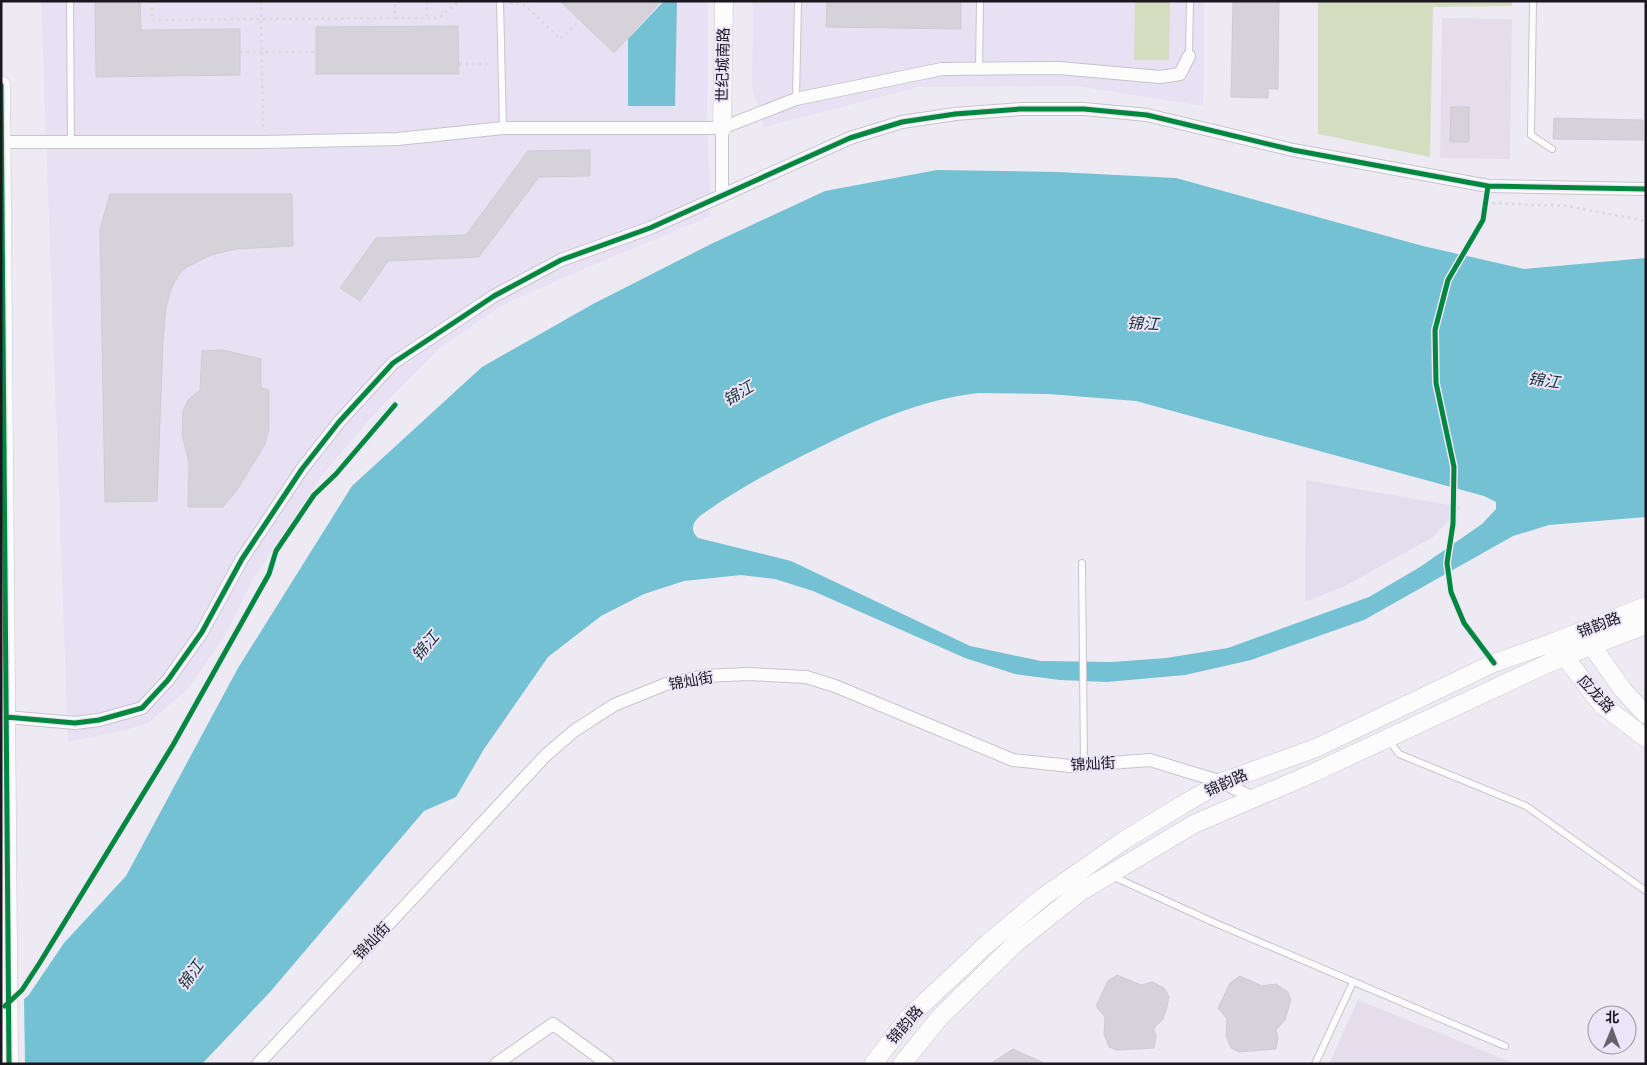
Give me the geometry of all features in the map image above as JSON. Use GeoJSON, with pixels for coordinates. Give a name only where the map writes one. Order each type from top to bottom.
{"type":"FeatureCollection","features":[{"type":"Feature","properties":{"kind":"street","name":"世纪城南路"},"geometry":{"type":"LineString","coordinates":[[722,128],[724,1]]}},
{"type":"Feature","properties":{"kind":"street"},"geometry":{"type":"LineString","coordinates":[[2,142],[263,142],[398,139],[503,128],[722,128],[796,99],[942,69],[1059,68],[1160,77],[1180,74],[1189,56]]}},
{"type":"Feature","properties":{"kind":"street"},"geometry":{"type":"LineString","coordinates":[[1,85],[3,577],[9,1064]]}},
{"type":"Feature","properties":{"kind":"street"},"geometry":{"type":"LineString","coordinates":[[6,717],[76,723],[99,720],[142,708],[168,680],[202,632],[242,559],[302,469],[339,422],[393,363],[494,296],[561,260],[650,228],[850,138],[902,122],[955,114],[1020,109],[1084,109],[1147,115],[1293,150],[1488,186],[1646,189]]}},
{"type":"Feature","properties":{"kind":"street"},"geometry":{"type":"LineString","coordinates":[[722,128],[722,195]]}},
{"type":"Feature","properties":{"kind":"street","name":"锦韵路"},"geometry":{"type":"LineString","coordinates":[[902,1064],[940,1016],[1017,942],[1080,892],[1194,824],[1388,739],[1558,649],[1586,638],[1646,606]]}},
{"type":"Feature","properties":{"kind":"street","name":"锦韵路"},"geometry":{"type":"LineString","coordinates":[[1586,638],[1646,625]]}},
{"type":"Feature","properties":{"kind":"street","name":"应龙路"},"geometry":{"type":"LineString","coordinates":[[1586,638],[1623,690],[1646,715]]}},
{"type":"Feature","properties":{"kind":"street","name":"锦韵路"},"geometry":{"type":"LineString","coordinates":[[873,1064],[909,1017],[988,943],[1043,897],[1123,841],[1222,782],[1316,748],[1494,663],[1558,649]]}},
{"type":"Feature","properties":{"kind":"street","name":"应龙路"},"geometry":{"type":"LineString","coordinates":[[1558,649],[1602,705],[1646,738]]}},
{"type":"Feature","properties":{"kind":"street","name":"锦灿街"},"geometry":{"type":"LineString","coordinates":[[258,1064],[546,755],[574,731],[614,705],[666,684],[712,676],[748,674],[806,676],[835,686],[1013,760],[1070,766],[1150,760],[1222,782],[1253,798]]}},
{"type":"Feature","properties":{"kind":"street"},"geometry":{"type":"LineString","coordinates":[[496,1064],[553,1024],[608,1064]]}},
{"type":"Feature","properties":{"kind":"lane"},"geometry":{"type":"LineString","coordinates":[[70,1],[71,142]]}},
{"type":"Feature","properties":{"kind":"lane"},"geometry":{"type":"LineString","coordinates":[[796,99],[798,1]]}},
{"type":"Feature","properties":{"kind":"lane"},"geometry":{"type":"LineString","coordinates":[[979,69],[980,1]]}},
{"type":"Feature","properties":{"kind":"lane"},"geometry":{"type":"LineString","coordinates":[[1189,56],[1190,1]]}},
{"type":"Feature","properties":{"kind":"lane"},"geometry":{"type":"LineString","coordinates":[[1533,1],[1531,135],[1552,149]]}},
{"type":"Feature","properties":{"kind":"lane"},"geometry":{"type":"LineString","coordinates":[[500,2],[503,128]]}},
{"type":"Feature","properties":{"kind":"lane"},"geometry":{"type":"LineString","coordinates":[[1082,563],[1084,765]]}},
{"type":"Feature","properties":{"kind":"lane"},"geometry":{"type":"LineString","coordinates":[[1388,739],[1399,754],[1526,806],[1646,891]]}},
{"type":"Feature","properties":{"kind":"lane"},"geometry":{"type":"LineString","coordinates":[[1111,875],[1215,923],[1505,1046]]}},
{"type":"Feature","properties":{"kind":"lane"},"geometry":{"type":"LineString","coordinates":[[1315,1064],[1353,982]]}},
{"type":"Feature","properties":{"kind":"path"},"geometry":{"type":"LineString","coordinates":[[152,1],[152,20],[438,18],[460,1]]}},
{"type":"Feature","properties":{"kind":"path"},"geometry":{"type":"LineString","coordinates":[[261,1],[263,142]]}},
{"type":"Feature","properties":{"kind":"path"},"geometry":{"type":"LineString","coordinates":[[395,1],[395,18]]}},
{"type":"Feature","properties":{"kind":"path"},"geometry":{"type":"LineString","coordinates":[[428,1],[428,18]]}},
{"type":"Feature","properties":{"kind":"path"},"geometry":{"type":"LineString","coordinates":[[500,2],[523,4],[560,39],[580,20]]}},
{"type":"Feature","properties":{"kind":"path"},"geometry":{"type":"LineString","coordinates":[[240,52],[316,52]]}},
{"type":"Feature","properties":{"kind":"path"},"geometry":{"type":"LineString","coordinates":[[459,64],[480,64]]}},
{"type":"Feature","properties":{"kind":"path"},"geometry":{"type":"LineString","coordinates":[[1485,211],[1488,186]]}},
{"type":"Feature","properties":{"kind":"path"},"geometry":{"type":"LineString","coordinates":[[1486,203],[1567,206],[1646,221]]}},
{"type":"Feature","properties":{"kind":"shaded area"},"geometry":{"type":"Polygon","coordinates":[[[41,1],[708,1],[707,117],[711,216],[574,273],[501,306],[440,348],[376,412],[321,477],[255,576],[223,639],[187,690],[148,723],[126,730],[68,742],[41,1]]]}},
{"type":"Feature","properties":{"kind":"shaded area"},"geometry":{"type":"Polygon","coordinates":[[[753,1],[1204,1],[1203,106],[1076,86],[919,87],[764,127],[752,88],[753,1]]]}},
{"type":"Feature","properties":{"kind":"shaded area"},"geometry":{"type":"Polygon","coordinates":[[[1442,18],[1512,19],[1510,159],[1440,158],[1442,18]]]}},
{"type":"Feature","properties":{"kind":"shaded area"},"geometry":{"type":"Polygon","coordinates":[[[1306,480],[1461,507],[1433,537],[1345,586],[1305,602],[1306,480]]]}},
{"type":"Feature","properties":{"kind":"shaded area"},"geometry":{"type":"Polygon","coordinates":[[[1358,1000],[1516,1064],[1329,1064],[1358,1000]]]}},
{"type":"Feature","properties":{"kind":"green space"},"geometry":{"type":"Polygon","coordinates":[[[1135,1],[1170,1],[1169,60],[1134,60],[1135,1]]]}},
{"type":"Feature","properties":{"kind":"green space"},"geometry":{"type":"Polygon","coordinates":[[[1318,1],[1512,1],[1512,6],[1433,7],[1430,157],[1318,134],[1318,1]]]}},
{"type":"Feature","properties":{"kind":"water"},"geometry":{"type":"Polygon","coordinates":[[[664,1],[677,1],[675,106],[628,106],[628,39],[664,1]]]}},
{"type":"Feature","properties":{"kind":"water","name":"锦江"},"geometry":{"type":"Polygon","coordinates":[[[937,170],[1057,172],[1176,178],[1423,246],[1524,269],[1646,258],[1646,517],[1549,525],[1513,536],[1364,620],[1251,660],[1185,675],[1107,682],[1060,680],[1015,674],[965,658],[813,591],[775,579],[741,575],[684,581],[644,594],[601,616],[548,657],[484,749],[456,797],[424,811],[270,992],[202,1064],[1,1064],[1,1017],[28,996],[64,943],[126,876],[238,668],[352,486],[482,367],[593,304],[711,244],[825,191],[937,170]],[[978,393],[936,401],[895,414],[836,439],[742,489],[700,516],[695,521],[694,532],[698,538],[791,561],[970,646],[1041,661],[1112,662],[1166,658],[1228,648],[1369,597],[1420,567],[1482,524],[1496,509],[1496,502],[1484,496],[1136,401],[1049,394],[978,393]]]}},
{"type":"Feature","properties":{"kind":"pier"},"geometry":{"type":"Polygon","coordinates":[[[24,997],[25,1064],[1,1064],[1,1013],[24,997]]]}},
{"type":"Feature","properties":{"kind":"building"},"geometry":{"type":"Polygon","coordinates":[[[95,1],[140,1],[141,30],[240,29],[240,75],[96,77],[95,1]]]}},
{"type":"Feature","properties":{"kind":"building"},"geometry":{"type":"Polygon","coordinates":[[[560,1],[661,1],[614,53],[560,1]]]}},
{"type":"Feature","properties":{"kind":"building"},"geometry":{"type":"Polygon","coordinates":[[[827,1],[961,1],[961,29],[826,27],[827,1]]]}},
{"type":"Feature","properties":{"kind":"building"},"geometry":{"type":"Polygon","coordinates":[[[1233,1],[1279,1],[1278,89],[1268,89],[1268,98],[1231,97],[1233,1]]]}},
{"type":"Feature","properties":{"kind":"building"},"geometry":{"type":"Polygon","coordinates":[[[458,26],[459,74],[316,74],[316,27],[458,26]]]}},
{"type":"Feature","properties":{"kind":"building"},"geometry":{"type":"Polygon","coordinates":[[[1451,107],[1469,107],[1469,142],[1450,142],[1451,107]]]}},
{"type":"Feature","properties":{"kind":"building"},"geometry":{"type":"Polygon","coordinates":[[[1554,118],[1643,120],[1643,140],[1553,139],[1554,118]]]}},
{"type":"Feature","properties":{"kind":"building"},"geometry":{"type":"Polygon","coordinates":[[[590,150],[590,176],[539,177],[479,257],[388,261],[360,301],[340,288],[376,238],[466,235],[528,151],[590,150]]]}},
{"type":"Feature","properties":{"kind":"building"},"geometry":{"type":"Polygon","coordinates":[[[110,194],[292,194],[293,246],[236,249],[211,255],[187,267],[180,273],[172,287],[166,307],[163,340],[157,501],[105,502],[100,229],[110,194]]]}},
{"type":"Feature","properties":{"kind":"building"},"geometry":{"type":"Polygon","coordinates":[[[223,350],[261,359],[261,388],[269,390],[269,429],[264,446],[237,490],[223,507],[188,507],[189,463],[182,435],[183,411],[188,400],[200,390],[202,351],[223,350]]]}},
{"type":"Feature","properties":{"kind":"building"},"geometry":{"type":"Polygon","coordinates":[[[1117,975],[1141,985],[1153,982],[1165,989],[1169,997],[1163,1019],[1154,1028],[1156,1037],[1154,1048],[1117,1050],[1109,1047],[1104,1034],[1105,1017],[1096,1006],[1108,981],[1117,975]]]}},
{"type":"Feature","properties":{"kind":"building"},"geometry":{"type":"Polygon","coordinates":[[[1240,976],[1262,986],[1276,984],[1287,991],[1291,999],[1285,1020],[1276,1030],[1278,1038],[1276,1049],[1239,1052],[1231,1048],[1226,1036],[1227,1019],[1218,1008],[1230,983],[1240,976]]]}},
{"type":"Feature","properties":{"kind":"building"},"geometry":{"type":"Polygon","coordinates":[[[1013,1049],[1046,1064],[990,1064],[1013,1049]]]}},
{"type":"Feature","properties":{"kind":"cycle path"},"geometry":{"type":"LineString","coordinates":[[1,85],[9,1064]]}},
{"type":"Feature","properties":{"kind":"cycle path"},"geometry":{"type":"LineString","coordinates":[[6,717],[75,723],[99,720],[142,708],[168,680],[202,632],[242,559],[302,469],[339,422],[393,363],[494,296],[561,260],[650,228],[850,138],[902,122],[955,114],[1020,109],[1084,109],[1147,115],[1293,150],[1488,186],[1646,189]]}},
{"type":"Feature","properties":{"kind":"cycle path"},"geometry":{"type":"LineString","coordinates":[[1488,186],[1483,220],[1448,280],[1435,330],[1436,383],[1454,467],[1453,524],[1447,563],[1451,592],[1464,623],[1494,663]]}},
{"type":"Feature","properties":{"kind":"cycle path"},"geometry":{"type":"LineString","coordinates":[[5,1006],[22,990],[39,964],[173,745],[269,574],[276,551],[314,495],[336,474],[395,405]]}}]}
